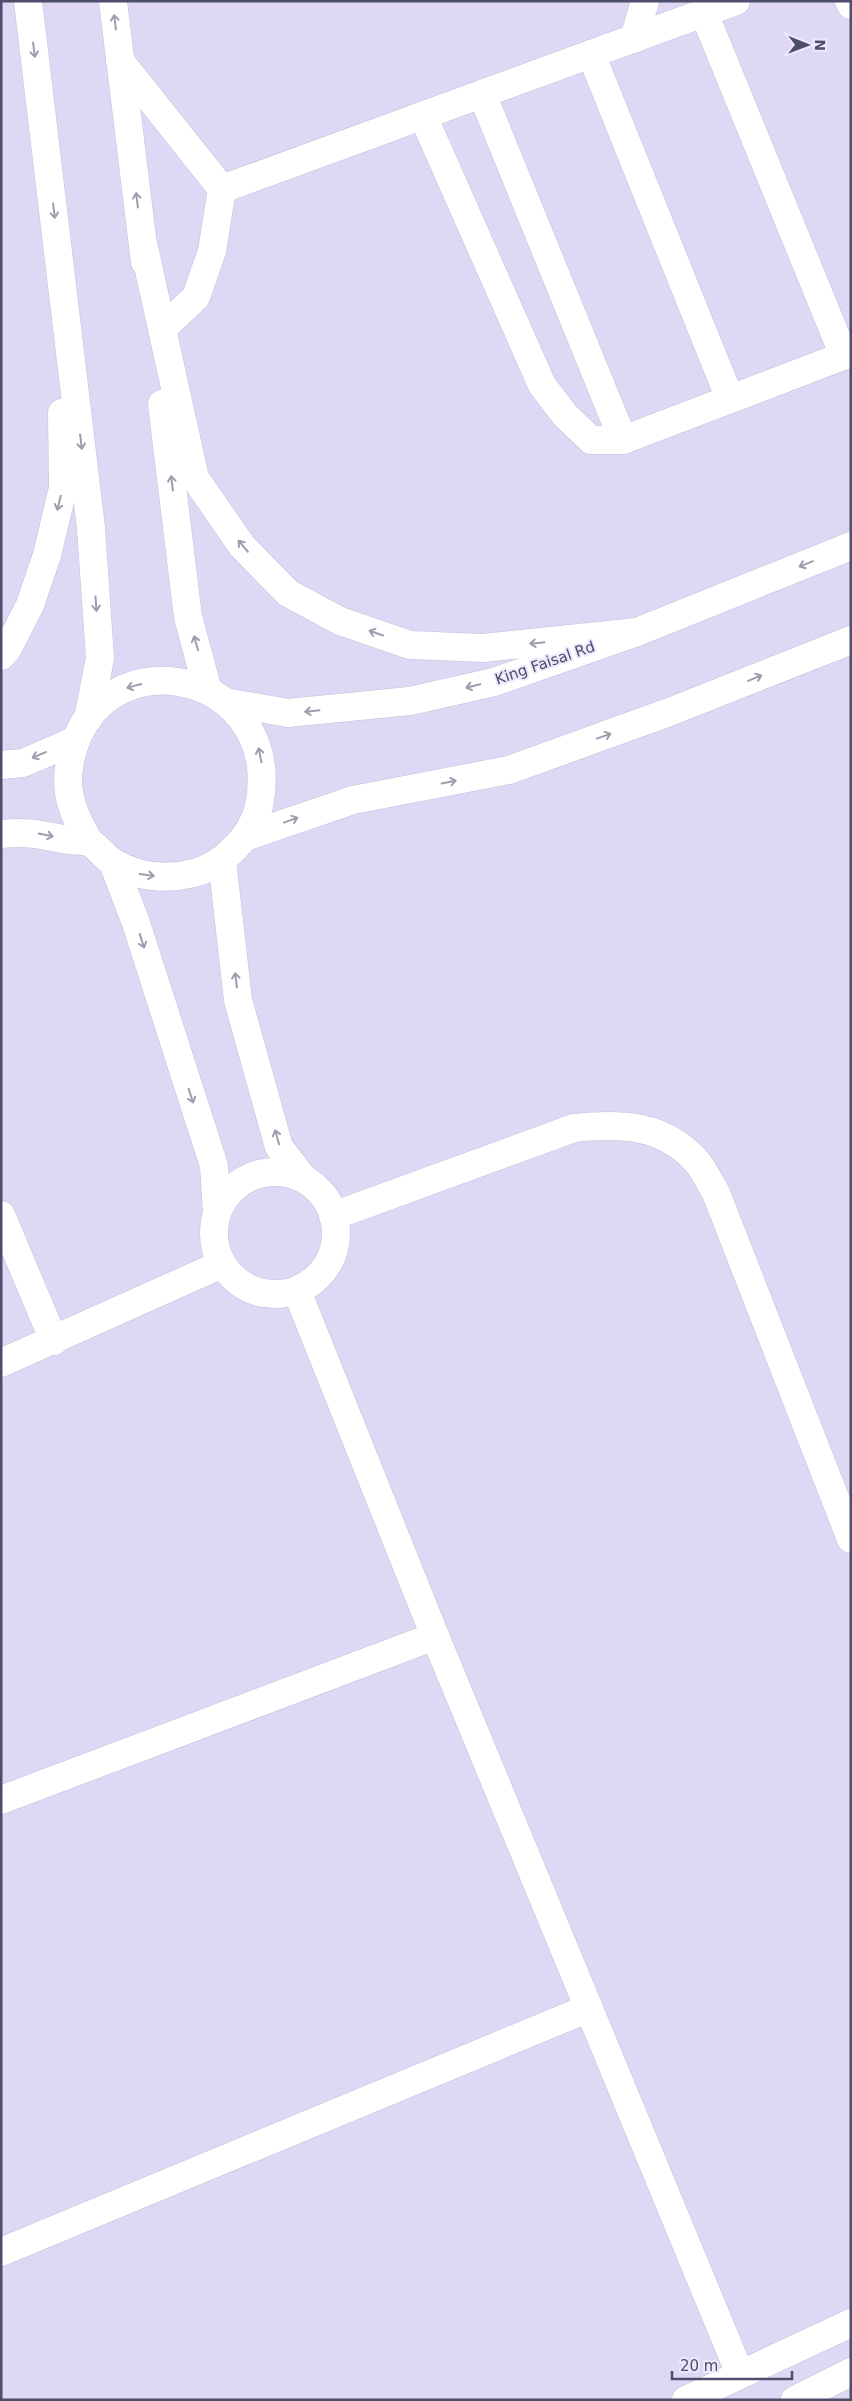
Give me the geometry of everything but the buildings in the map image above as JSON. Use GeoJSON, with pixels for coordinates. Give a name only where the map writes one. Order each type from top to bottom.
{"type":"FeatureCollection","features":[{"type":"Feature","properties":{"kind":"street"},"geometry":{"type":"LineString","coordinates":[[1,765],[23,762],[82,730],[98,707],[124,689],[155,680],[186,682],[216,696],[241,716],[258,744],[264,776],[259,808],[245,837],[222,860],[196,873],[168,878],[139,874],[113,863],[90,843],[75,818],[67,789],[69,760],[82,730],[100,658],[91,528],[28,1]]}},
{"type":"Feature","properties":{"kind":"street"},"geometry":{"type":"LineString","coordinates":[[113,1],[188,617],[216,696]]}},
{"type":"Feature","properties":{"kind":"street"},"geometry":{"type":"LineString","coordinates":[[634,39],[645,1]]}},
{"type":"Feature","properties":{"kind":"street"},"geometry":{"type":"LineString","coordinates":[[222,189],[736,1]]}},
{"type":"Feature","properties":{"kind":"street"},"geometry":{"type":"LineString","coordinates":[[849,1],[851,5]]}},
{"type":"Feature","properties":{"kind":"street"},"geometry":{"type":"LineString","coordinates":[[423,116],[542,385],[565,415],[591,440],[623,440],[848,354],[704,13]]}},
{"type":"Feature","properties":{"kind":"street"},"geometry":{"type":"LineString","coordinates":[[591,54],[730,399]]}},
{"type":"Feature","properties":{"kind":"street"},"geometry":{"type":"LineString","coordinates":[[120,61],[222,189],[212,251],[196,296],[162,329]]}},
{"type":"Feature","properties":{"kind":"street"},"geometry":{"type":"LineString","coordinates":[[482,94],[623,440]]}},
{"type":"Feature","properties":{"kind":"street"},"geometry":{"type":"LineString","coordinates":[[143,243],[195,478],[242,546],[288,592],[340,621],[410,645],[483,648],[637,632]]}},
{"type":"Feature","properties":{"kind":"street"},"geometry":{"type":"LineString","coordinates":[[1,656],[7,650],[30,604],[47,555],[63,488],[60,262]]}},
{"type":"Feature","properties":{"kind":"street","name":"King Faisal Rd"},"geometry":{"type":"LineString","coordinates":[[216,696],[288,714],[410,701],[494,682],[637,632],[851,546]]}},
{"type":"Feature","properties":{"kind":"street"},"geometry":{"type":"LineString","coordinates":[[245,837],[353,800],[509,770],[672,711],[851,640]]}},
{"type":"Feature","properties":{"kind":"street"},"geometry":{"type":"LineString","coordinates":[[1,834],[26,831],[90,843]]}},
{"type":"Feature","properties":{"kind":"street"},"geometry":{"type":"LineString","coordinates":[[113,863],[136,923],[214,1166],[217,1212],[213,1233],[217,1254],[226,1271],[241,1285],[259,1293],[278,1295],[297,1291],[314,1280],[327,1265],[334,1247],[336,1227],[331,1208],[319,1191],[303,1178],[279,1147],[238,1000],[222,860]]}},
{"type":"Feature","properties":{"kind":"street"},"geometry":{"type":"LineString","coordinates":[[333,1216],[574,1128],[605,1125],[640,1127],[672,1141],[698,1163],[716,1193],[851,1539]]}},
{"type":"Feature","properties":{"kind":"street"},"geometry":{"type":"LineString","coordinates":[[217,1212],[227,1194],[242,1180],[261,1173],[283,1172],[303,1178]]}},
{"type":"Feature","properties":{"kind":"street"},"geometry":{"type":"LineString","coordinates":[[1,1215],[54,1341]]}},
{"type":"Feature","properties":{"kind":"street"},"geometry":{"type":"LineString","coordinates":[[1,1363],[54,1341],[222,1264]]}},
{"type":"Feature","properties":{"kind":"street"},"geometry":{"type":"LineString","coordinates":[[297,1291],[435,1636],[740,2374]]}},
{"type":"Feature","properties":{"kind":"street"},"geometry":{"type":"LineString","coordinates":[[1,1800],[435,1636]]}},
{"type":"Feature","properties":{"kind":"street"},"geometry":{"type":"LineString","coordinates":[[1,2252],[589,2008]]}},
{"type":"Feature","properties":{"kind":"street"},"geometry":{"type":"LineString","coordinates":[[686,2400],[851,2323]]}},
{"type":"Feature","properties":{"kind":"street"},"geometry":{"type":"LineString","coordinates":[[795,2400],[851,2372]]}},
{"type":"Feature","properties":{"kind":"shaded area"},"geometry":{"type":"Polygon","coordinates":[[[1,1],[851,1],[851,2400],[1,2400],[1,1]]]}}]}
